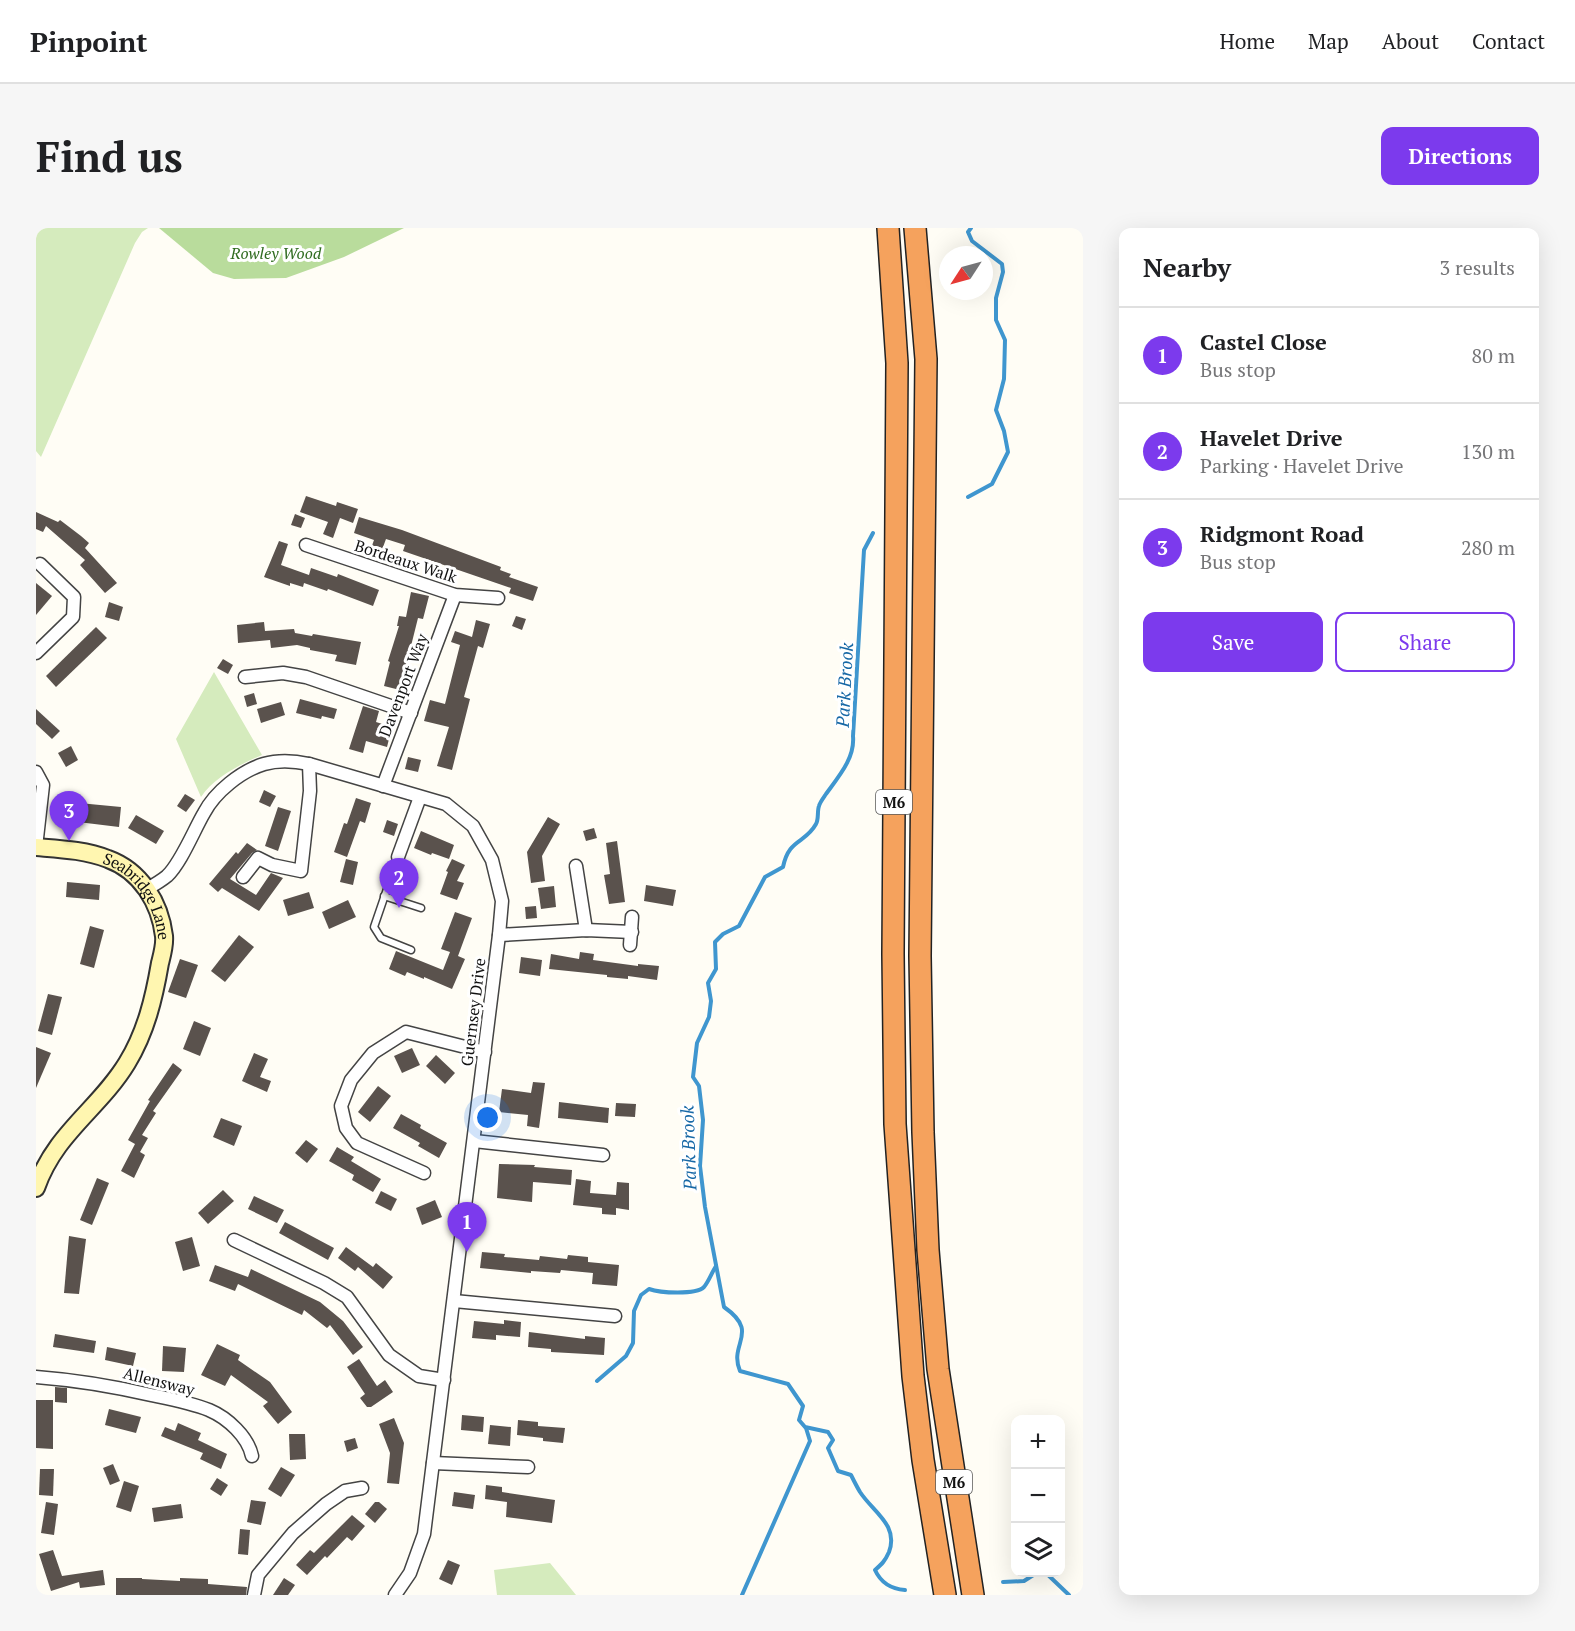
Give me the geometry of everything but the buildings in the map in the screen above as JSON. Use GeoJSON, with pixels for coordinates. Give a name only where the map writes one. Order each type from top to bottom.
{"type":"FeatureCollection","features":[{"type":"Feature","properties":{"kind":"highway","name":"M6"},"geometry":{"type":"LineString","coordinates":[[888,228],[897,363],[893,954],[895,1124],[913,1376],[923,1460],[945,1595]]}},
{"type":"Feature","properties":{"kind":"highway","name":"M6"},"geometry":{"type":"LineString","coordinates":[[915,228],[926,360],[920,956],[928,1250],[938,1369],[973,1595]]}},
{"type":"Feature","properties":{"kind":"street","name":"Bordeaux Walk"},"geometry":{"type":"LineString","coordinates":[[306,545],[455,595],[498,598]]}},
{"type":"Feature","properties":{"kind":"street"},"geometry":{"type":"LineString","coordinates":[[36,653],[73,617],[74,597],[40,564]]}},
{"type":"Feature","properties":{"kind":"street","name":"Davenport Way"},"geometry":{"type":"LineString","coordinates":[[383,786],[455,595]]}},
{"type":"Feature","properties":{"kind":"street"},"geometry":{"type":"LineString","coordinates":[[245,677],[283,673],[306,677],[411,713]]}},
{"type":"Feature","properties":{"kind":"street","name":"Guernsey Drive"},"geometry":{"type":"LineString","coordinates":[[147,889],[168,876],[206,809],[220,792],[247,772],[263,765],[298,762],[446,804],[473,826],[492,860],[502,901],[499,935],[444,1380],[424,1534],[410,1573],[397,1594]]}},
{"type":"Feature","properties":{"kind":"street"},"geometry":{"type":"LineString","coordinates":[[243,877],[258,858],[272,865],[301,871],[310,791],[309,764]]}},
{"type":"Feature","properties":{"kind":"street"},"geometry":{"type":"LineString","coordinates":[[36,771],[43,785],[36,847]]}},
{"type":"Feature","properties":{"kind":"street"},"geometry":{"type":"LineString","coordinates":[[398,857],[420,797]]}},
{"type":"Feature","properties":{"kind":"street","name":"Seabridge Lane"},"geometry":{"type":"LineString","coordinates":[[36,847],[87,853],[110,859],[127,869],[147,889],[157,906],[165,939],[156,988],[144,1032],[126,1064],[50,1156],[36,1188]]}},
{"type":"Feature","properties":{"kind":"street"},"geometry":{"type":"LineString","coordinates":[[576,866],[586,930]]}},
{"type":"Feature","properties":{"kind":"street"},"geometry":{"type":"LineString","coordinates":[[499,935],[586,930],[631,939],[632,917]]}},
{"type":"Feature","properties":{"kind":"street"},"geometry":{"type":"LineString","coordinates":[[424,1173],[357,1143],[346,1128],[341,1106],[351,1080],[373,1053],[406,1032],[485,1052]]}},
{"type":"Feature","properties":{"kind":"street"},"geometry":{"type":"LineString","coordinates":[[474,1141],[603,1155]]}},
{"type":"Feature","properties":{"kind":"street"},"geometry":{"type":"LineString","coordinates":[[234,1240],[324,1283],[347,1297],[390,1355],[419,1376],[444,1380]]}},
{"type":"Feature","properties":{"kind":"street"},"geometry":{"type":"LineString","coordinates":[[454,1301],[615,1316]]}},
{"type":"Feature","properties":{"kind":"street","name":"Allensway"},"geometry":{"type":"LineString","coordinates":[[36,1377],[101,1384],[164,1397],[210,1411],[232,1424],[250,1447],[252,1456]]}},
{"type":"Feature","properties":{"kind":"street"},"geometry":{"type":"LineString","coordinates":[[433,1463],[528,1467]]}},
{"type":"Feature","properties":{"kind":"street"},"geometry":{"type":"LineString","coordinates":[[254,1595],[258,1575],[293,1533],[326,1504],[345,1491],[362,1488]]}},
{"type":"Feature","properties":{"kind":"lane"},"geometry":{"type":"LineString","coordinates":[[398,857],[374,927],[381,938],[411,950]]}},
{"type":"Feature","properties":{"kind":"lane"},"geometry":{"type":"LineString","coordinates":[[384,896],[421,908]]}},
{"type":"Feature","properties":{"kind":"green space"},"geometry":{"type":"Polygon","coordinates":[[[36,228],[148,228],[142,232],[135,243],[41,457],[36,451],[36,228]]]}},
{"type":"Feature","properties":{"kind":"green space","name":"Rowley Wood"},"geometry":{"type":"Polygon","coordinates":[[[159,228],[404,228],[344,257],[286,278],[234,279],[213,273],[159,228]]]}},
{"type":"Feature","properties":{"kind":"green space"},"geometry":{"type":"Polygon","coordinates":[[[214,672],[262,755],[220,777],[201,797],[176,739],[214,672]]]}},
{"type":"Feature","properties":{"kind":"green space"},"geometry":{"type":"Polygon","coordinates":[[[550,1563],[576,1595],[497,1595],[494,1570],[550,1563]]]}},
{"type":"Feature","properties":{"kind":"waterway","name":"Park Brook"},"geometry":{"type":"LineString","coordinates":[[968,497],[992,484],[1008,452],[1004,431],[996,410],[1004,379],[1005,340],[996,320],[996,298],[1003,272],[1002,264],[972,241],[968,232],[971,228]]}},
{"type":"Feature","properties":{"kind":"waterway","name":"Park Brook"},"geometry":{"type":"LineString","coordinates":[[873,533],[864,550],[853,744],[849,759],[820,803],[817,822],[812,830],[789,851],[783,867],[765,877],[739,926],[723,934],[715,942],[716,969],[708,983],[711,1001],[709,1017],[697,1043],[693,1077],[699,1086],[703,1120],[700,1166],[705,1207],[724,1307],[735,1316],[742,1331],[737,1361],[740,1371],[788,1384],[803,1406],[799,1420],[805,1427],[828,1432],[833,1440],[828,1448],[838,1471],[851,1475],[860,1492],[883,1519],[891,1534],[889,1552],[875,1570],[887,1584],[905,1590]]}},
{"type":"Feature","properties":{"kind":"waterway"},"geometry":{"type":"LineString","coordinates":[[597,1381],[626,1356],[633,1343],[634,1311],[641,1295],[649,1289],[661,1292],[700,1290],[706,1285],[716,1266]]}},
{"type":"Feature","properties":{"kind":"waterway"},"geometry":{"type":"LineString","coordinates":[[742,1595],[810,1441],[806,1428]]}},
{"type":"Feature","properties":{"kind":"waterway","name":"Park Brook"},"geometry":{"type":"LineString","coordinates":[[1003,1582],[1024,1581],[1035,1574],[1047,1574],[1069,1595]]}},
{"type":"Feature","properties":{"kind":"place","name":"Ridgmont Road"},"geometry":{"type":"Point","coordinates":[69,841]}},
{"type":"Feature","properties":{"kind":"place","name":"Havelet Drive"},"geometry":{"type":"Point","coordinates":[399,908]}},
{"type":"Feature","properties":{"kind":"place","name":"Castel Close"},"geometry":{"type":"Point","coordinates":[467,1252]}}]}
